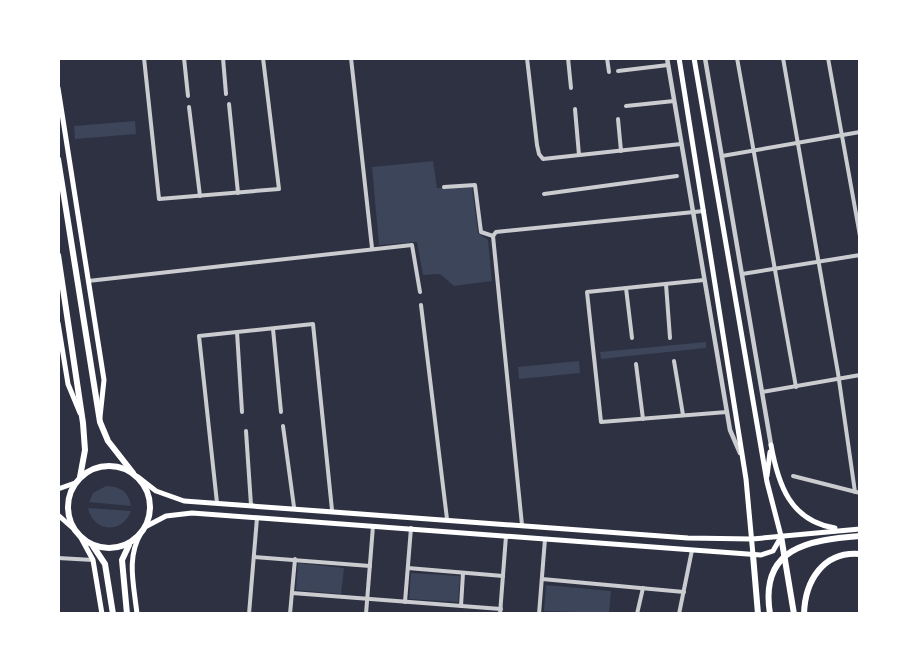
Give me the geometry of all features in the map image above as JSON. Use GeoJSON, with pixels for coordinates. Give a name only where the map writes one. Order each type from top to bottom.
{"type":"FeatureCollection","features":[{"type":"Feature","properties":{"kind":"main road"},"geometry":{"type":"LineString","coordinates":[[679,58],[746,479],[758,614]]}},
{"type":"Feature","properties":{"kind":"main road"},"geometry":{"type":"LineString","coordinates":[[694,58],[766,482],[781,536],[794,614]]}},
{"type":"Feature","properties":{"kind":"main road"},"geometry":{"type":"LineString","coordinates":[[58,88],[104,380],[100,422]]}},
{"type":"Feature","properties":{"kind":"main road"},"geometry":{"type":"LineString","coordinates":[[705,115],[714,112]]}},
{"type":"Feature","properties":{"kind":"main road"},"geometry":{"type":"LineString","coordinates":[[58,159],[100,422],[108,441],[136,475],[150,500],[150,513],[134,546],[131,559],[137,614]]}},
{"type":"Feature","properties":{"kind":"main road"},"geometry":{"type":"LineString","coordinates":[[58,255],[85,450],[77,481],[69,496],[68,510],[77,533],[93,560],[102,614]]}},
{"type":"Feature","properties":{"kind":"main road"},"geometry":{"type":"LineString","coordinates":[[58,323],[68,384],[83,423]]}},
{"type":"Feature","properties":{"kind":"main road"},"geometry":{"type":"LineString","coordinates":[[766,482],[771,444]]}},
{"type":"Feature","properties":{"kind":"main road"},"geometry":{"type":"LineString","coordinates":[[771,444],[776,474],[789,501],[809,519],[843,530]]}},
{"type":"Feature","properties":{"kind":"main road"},"geometry":{"type":"LineString","coordinates":[[58,489],[77,481],[91,469],[106,465],[120,466],[156,491],[173,499],[217,503],[688,538],[753,539],[860,529]]}},
{"type":"Feature","properties":{"kind":"main road"},"geometry":{"type":"LineString","coordinates":[[127,614],[122,560],[132,542],[143,530],[166,516],[183,512],[753,555],[773,551],[781,536]]}},
{"type":"Feature","properties":{"kind":"main road"},"geometry":{"type":"LineString","coordinates":[[58,515],[90,544],[105,564],[112,614]]}},
{"type":"Feature","properties":{"kind":"main road"},"geometry":{"type":"LineString","coordinates":[[770,614],[768,594],[772,579],[778,565],[790,553],[813,541],[860,536]]}},
{"type":"Feature","properties":{"kind":"main road"},"geometry":{"type":"LineString","coordinates":[[90,544],[114,548],[132,542]]}},
{"type":"Feature","properties":{"kind":"main road"},"geometry":{"type":"LineString","coordinates":[[804,614],[806,591],[818,569],[838,555],[860,554]]}},
{"type":"Feature","properties":{"kind":"street"},"geometry":{"type":"LineString","coordinates":[[144,58],[159,199],[279,189],[263,58]]}},
{"type":"Feature","properties":{"kind":"street"},"geometry":{"type":"LineString","coordinates":[[184,58],[188,96]]}},
{"type":"Feature","properties":{"kind":"street"},"geometry":{"type":"LineString","coordinates":[[223,58],[226,94]]}},
{"type":"Feature","properties":{"kind":"street"},"geometry":{"type":"LineString","coordinates":[[351,58],[372,248]]}},
{"type":"Feature","properties":{"kind":"street"},"geometry":{"type":"LineString","coordinates":[[527,58],[538,154],[543,159],[681,144]]}},
{"type":"Feature","properties":{"kind":"street"},"geometry":{"type":"LineString","coordinates":[[568,58],[571,88]]}},
{"type":"Feature","properties":{"kind":"street"},"geometry":{"type":"LineString","coordinates":[[607,58],[609,72]]}},
{"type":"Feature","properties":{"kind":"street"},"geometry":{"type":"LineString","coordinates":[[667,58],[730,429],[741,455],[746,479]]}},
{"type":"Feature","properties":{"kind":"street"},"geometry":{"type":"LineString","coordinates":[[705,58],[771,444]]}},
{"type":"Feature","properties":{"kind":"street"},"geometry":{"type":"LineString","coordinates":[[737,58],[796,387]]}},
{"type":"Feature","properties":{"kind":"street"},"geometry":{"type":"LineString","coordinates":[[783,58],[820,262],[857,492],[793,477]]}},
{"type":"Feature","properties":{"kind":"street"},"geometry":{"type":"LineString","coordinates":[[828,58],[860,236]]}},
{"type":"Feature","properties":{"kind":"street"},"geometry":{"type":"LineString","coordinates":[[618,71],[668,65]]}},
{"type":"Feature","properties":{"kind":"street"},"geometry":{"type":"LineString","coordinates":[[626,106],[674,101]]}},
{"type":"Feature","properties":{"kind":"street"},"geometry":{"type":"LineString","coordinates":[[229,104],[238,193]]}},
{"type":"Feature","properties":{"kind":"street"},"geometry":{"type":"LineString","coordinates":[[189,107],[200,196]]}},
{"type":"Feature","properties":{"kind":"street"},"geometry":{"type":"LineString","coordinates":[[574,108],[579,156]]}},
{"type":"Feature","properties":{"kind":"street"},"geometry":{"type":"LineString","coordinates":[[618,118],[621,151]]}},
{"type":"Feature","properties":{"kind":"street"},"geometry":{"type":"LineString","coordinates":[[722,156],[860,132]]}},
{"type":"Feature","properties":{"kind":"street"},"geometry":{"type":"LineString","coordinates":[[544,195],[677,176]]}},
{"type":"Feature","properties":{"kind":"street"},"geometry":{"type":"LineString","coordinates":[[444,187],[475,185],[481,232],[493,236]]}},
{"type":"Feature","properties":{"kind":"street"},"geometry":{"type":"LineString","coordinates":[[493,236],[496,232],[705,211]]}},
{"type":"Feature","properties":{"kind":"street"},"geometry":{"type":"LineString","coordinates":[[493,236],[522,525]]}},
{"type":"Feature","properties":{"kind":"street"},"geometry":{"type":"LineString","coordinates":[[88,281],[412,245],[420,292]]}},
{"type":"Feature","properties":{"kind":"street"},"geometry":{"type":"LineString","coordinates":[[742,274],[860,255]]}},
{"type":"Feature","properties":{"kind":"street"},"geometry":{"type":"LineString","coordinates":[[704,280],[587,292],[601,422],[727,412]]}},
{"type":"Feature","properties":{"kind":"street"},"geometry":{"type":"LineString","coordinates":[[666,284],[670,338]]}},
{"type":"Feature","properties":{"kind":"street"},"geometry":{"type":"LineString","coordinates":[[626,288],[632,338]]}},
{"type":"Feature","properties":{"kind":"street"},"geometry":{"type":"LineString","coordinates":[[421,305],[447,519]]}},
{"type":"Feature","properties":{"kind":"street"},"geometry":{"type":"LineString","coordinates":[[217,503],[199,336],[313,324],[332,510]]}},
{"type":"Feature","properties":{"kind":"street"},"geometry":{"type":"LineString","coordinates":[[273,328],[281,412]]}},
{"type":"Feature","properties":{"kind":"street"},"geometry":{"type":"LineString","coordinates":[[237,332],[242,412]]}},
{"type":"Feature","properties":{"kind":"street"},"geometry":{"type":"LineString","coordinates":[[674,361],[683,415]]}},
{"type":"Feature","properties":{"kind":"street"},"geometry":{"type":"LineString","coordinates":[[636,364],[643,418]]}},
{"type":"Feature","properties":{"kind":"street"},"geometry":{"type":"LineString","coordinates":[[762,392],[860,375]]}},
{"type":"Feature","properties":{"kind":"street"},"geometry":{"type":"LineString","coordinates":[[284,426],[294,507]]}},
{"type":"Feature","properties":{"kind":"street"},"geometry":{"type":"LineString","coordinates":[[246,431],[251,505]]}},
{"type":"Feature","properties":{"kind":"street"},"geometry":{"type":"LineString","coordinates":[[249,614],[257,518]]}},
{"type":"Feature","properties":{"kind":"street"},"geometry":{"type":"LineString","coordinates":[[366,614],[373,525]]}},
{"type":"Feature","properties":{"kind":"street"},"geometry":{"type":"LineString","coordinates":[[405,602],[411,528]]}},
{"type":"Feature","properties":{"kind":"street"},"geometry":{"type":"LineString","coordinates":[[292,593],[500,611],[506,536]]}},
{"type":"Feature","properties":{"kind":"street"},"geometry":{"type":"LineString","coordinates":[[539,614],[545,538]]}},
{"type":"Feature","properties":{"kind":"street"},"geometry":{"type":"LineString","coordinates":[[680,614],[693,550]]}},
{"type":"Feature","properties":{"kind":"street"},"geometry":{"type":"LineString","coordinates":[[254,557],[370,566]]}},
{"type":"Feature","properties":{"kind":"street"},"geometry":{"type":"LineString","coordinates":[[58,558],[93,560]]}},
{"type":"Feature","properties":{"kind":"street"},"geometry":{"type":"LineString","coordinates":[[290,614],[295,559]]}},
{"type":"Feature","properties":{"kind":"street"},"geometry":{"type":"LineString","coordinates":[[408,568],[503,576]]}},
{"type":"Feature","properties":{"kind":"street"},"geometry":{"type":"LineString","coordinates":[[461,606],[463,573]]}},
{"type":"Feature","properties":{"kind":"street"},"geometry":{"type":"LineString","coordinates":[[542,579],[684,592]]}},
{"type":"Feature","properties":{"kind":"street"},"geometry":{"type":"LineString","coordinates":[[637,614],[643,588]]}},
{"type":"Feature","properties":{"kind":"shaded area"},"geometry":{"type":"Polygon","coordinates":[[[135,121],[136,134],[75,139],[74,126],[135,121]]]}},
{"type":"Feature","properties":{"kind":"shaded area"},"geometry":{"type":"Polygon","coordinates":[[[433,161],[437,188],[472,187],[478,233],[488,240],[492,281],[454,286],[440,274],[423,275],[417,242],[379,245],[372,167],[433,161]]]}},
{"type":"Feature","properties":{"kind":"shaded area"},"geometry":{"type":"Polygon","coordinates":[[[706,342],[706,348],[601,359],[600,352],[706,342]]]}},
{"type":"Feature","properties":{"kind":"shaded area"},"geometry":{"type":"Polygon","coordinates":[[[579,361],[580,373],[519,379],[518,367],[579,361]]]}},
{"type":"Feature","properties":{"kind":"shaded area"},"geometry":{"type":"Polygon","coordinates":[[[106,486],[116,487],[123,491],[131,506],[89,502],[93,493],[106,486]]]}},
{"type":"Feature","properties":{"kind":"shaded area"},"geometry":{"type":"Polygon","coordinates":[[[88,508],[131,511],[121,524],[108,528],[96,522],[88,508]]]}},
{"type":"Feature","properties":{"kind":"shaded area"},"geometry":{"type":"Polygon","coordinates":[[[298,563],[344,568],[341,594],[296,590],[298,563]]]}},
{"type":"Feature","properties":{"kind":"shaded area"},"geometry":{"type":"Polygon","coordinates":[[[411,573],[460,576],[458,602],[409,599],[411,573]]]}},
{"type":"Feature","properties":{"kind":"shaded area"},"geometry":{"type":"Polygon","coordinates":[[[546,585],[611,591],[609,613],[544,611],[546,585]]]}}]}
